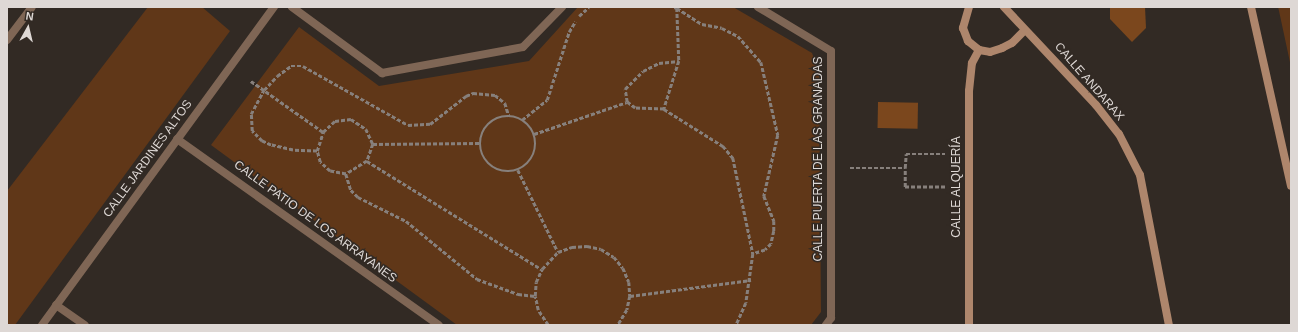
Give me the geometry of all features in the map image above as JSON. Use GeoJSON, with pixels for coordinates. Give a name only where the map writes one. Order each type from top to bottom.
{"type":"FeatureCollection","features":[{"type":"Feature","properties":{"kind":"street"},"geometry":{"type":"LineString","coordinates":[[7,40],[32,7]]}},
{"type":"Feature","properties":{"kind":"street","name":"CALLE JARDINES ALTOS"},"geometry":{"type":"LineString","coordinates":[[42,325],[274,7]]}},
{"type":"Feature","properties":{"kind":"street"},"geometry":{"type":"LineString","coordinates":[[292,7],[382,73],[524,47],[562,7]]}},
{"type":"Feature","properties":{"kind":"street","name":"CALLE PUERTA DE LAS GRANADAS"},"geometry":{"type":"LineString","coordinates":[[758,7],[831,51],[831,318],[826,325]]}},
{"type":"Feature","properties":{"kind":"street"},"geometry":{"type":"LineString","coordinates":[[969,7],[966,11],[963,28],[968,41],[979,50],[990,52],[1002,48],[1012,43],[1025,30]]}},
{"type":"Feature","properties":{"kind":"street","name":"CALLE ANDARAX"},"geometry":{"type":"LineString","coordinates":[[1004,7],[1069,75],[1119,134],[1140,175],[1169,325]]}},
{"type":"Feature","properties":{"kind":"street"},"geometry":{"type":"LineString","coordinates":[[1251,7],[1291,186]]}},
{"type":"Feature","properties":{"kind":"street","name":"CALLE ALQUERÍA"},"geometry":{"type":"LineString","coordinates":[[969,325],[968,91],[972,63],[979,50]]}},
{"type":"Feature","properties":{"kind":"street","name":"CALLE PATIO DE LOS ARRAYANES"},"geometry":{"type":"LineString","coordinates":[[177,139],[439,325]]}},
{"type":"Feature","properties":{"kind":"street"},"geometry":{"type":"LineString","coordinates":[[56,305],[85,325]]}},
{"type":"Feature","properties":{"kind":"path"},"geometry":{"type":"LineString","coordinates":[[522,120],[547,100],[569,32],[580,14],[589,7]]}},
{"type":"Feature","properties":{"kind":"path"},"geometry":{"type":"LineString","coordinates":[[664,109],[679,61],[675,8]]}},
{"type":"Feature","properties":{"kind":"path"},"geometry":{"type":"LineString","coordinates":[[675,8],[702,24],[722,28],[738,36],[761,62],[778,135],[764,196],[774,221],[774,231],[771,244],[765,250],[753,254]]}},
{"type":"Feature","properties":{"kind":"path"},"geometry":{"type":"LineString","coordinates":[[679,61],[659,63],[643,71],[625,89],[627,102],[635,108],[664,109],[723,146],[733,158],[753,254],[751,280],[746,303],[736,325]]}},
{"type":"Feature","properties":{"kind":"path"},"geometry":{"type":"LineString","coordinates":[[317,151],[284,149],[257,138],[250,124],[251,114],[264,90],[286,68],[297,65],[303,66],[408,125],[430,124],[466,96],[473,93],[495,95],[505,103],[509,116]]}},
{"type":"Feature","properties":{"kind":"path"},"geometry":{"type":"LineString","coordinates":[[251,81],[322,132]]}},
{"type":"Feature","properties":{"kind":"path"},"geometry":{"type":"LineString","coordinates":[[534,134],[627,102]]}},
{"type":"Feature","properties":{"kind":"path"},"geometry":{"type":"LineString","coordinates":[[509,116],[522,120],[534,134],[536,143],[532,159],[518,170],[509,172],[491,167],[485,161],[480,143],[486,127],[500,117],[509,116]]}},
{"type":"Feature","properties":{"kind":"path"},"geometry":{"type":"LineString","coordinates":[[351,119],[366,129],[373,144],[367,161],[346,174],[330,171],[320,162],[317,151],[322,132],[335,120],[351,119]]}},
{"type":"Feature","properties":{"kind":"path"},"geometry":{"type":"LineString","coordinates":[[373,144],[480,143]]}},
{"type":"Feature","properties":{"kind":"path"},"geometry":{"type":"LineString","coordinates":[[945,154],[906,154],[905,168],[905,187],[945,187]]}},
{"type":"Feature","properties":{"kind":"path"},"geometry":{"type":"LineString","coordinates":[[367,161],[542,269]]}},
{"type":"Feature","properties":{"kind":"path"},"geometry":{"type":"LineString","coordinates":[[845,168],[905,168]]}},
{"type":"Feature","properties":{"kind":"path"},"geometry":{"type":"LineString","coordinates":[[518,170],[558,252]]}},
{"type":"Feature","properties":{"kind":"path"},"geometry":{"type":"LineString","coordinates":[[346,174],[351,190],[358,197],[417,229],[477,279],[518,294],[535,296]]}},
{"type":"Feature","properties":{"kind":"path"},"geometry":{"type":"LineString","coordinates":[[548,325],[538,310],[535,296],[536,282],[542,269],[558,252],[572,247],[587,246],[601,249],[614,257],[623,268],[629,282],[630,296],[627,310],[618,325]]}},
{"type":"Feature","properties":{"kind":"path"},"geometry":{"type":"LineString","coordinates":[[630,296],[751,280]]}},
{"type":"Feature","properties":{"kind":"shaded area"},"geometry":{"type":"Polygon","coordinates":[[[148,7],[202,7],[230,31],[15,325],[7,325],[7,191],[148,7]]]}},
{"type":"Feature","properties":{"kind":"shaded area"},"geometry":{"type":"Polygon","coordinates":[[[578,7],[733,7],[812,53],[819,72],[821,312],[811,325],[457,325],[211,145],[299,27],[379,86],[529,61],[578,7]]]}},
{"type":"Feature","properties":{"kind":"shaded area"},"geometry":{"type":"Polygon","coordinates":[[[1110,7],[1145,7],[1146,28],[1132,42],[1110,19],[1110,7]]]}},
{"type":"Feature","properties":{"kind":"shaded area"},"geometry":{"type":"Polygon","coordinates":[[[1278,7],[1291,7],[1291,67],[1279,11],[1278,7]]]}},
{"type":"Feature","properties":{"kind":"shaded area"},"geometry":{"type":"Polygon","coordinates":[[[878,102],[918,103],[918,129],[878,128],[878,102]]]}}]}
